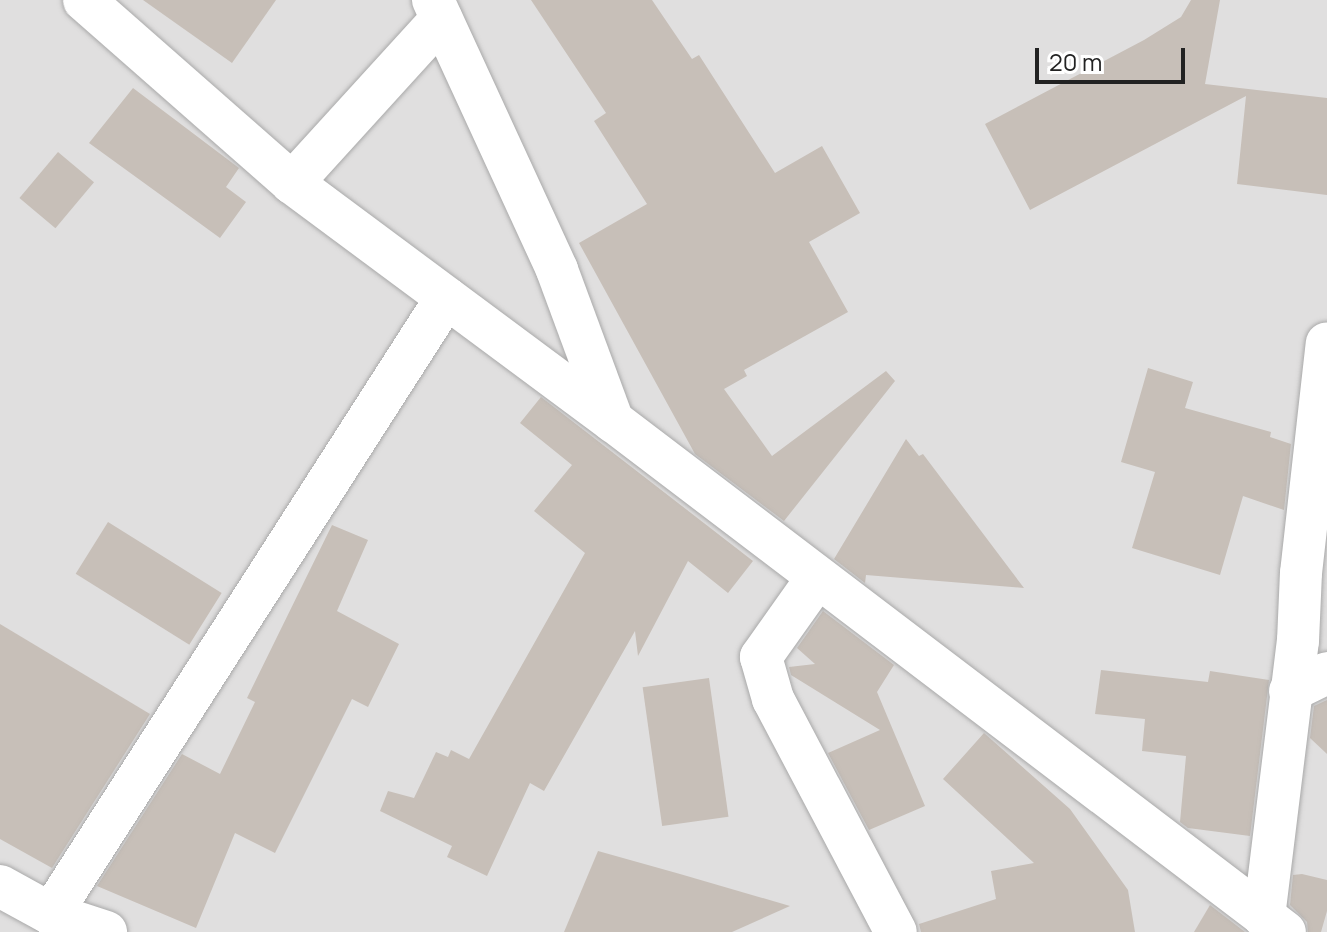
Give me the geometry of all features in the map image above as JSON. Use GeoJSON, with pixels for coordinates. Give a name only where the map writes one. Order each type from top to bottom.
{"type":"FeatureCollection","features":[{"type":"Feature","properties":{"kind":"street"},"geometry":{"type":"LineString","coordinates":[[84,0],[292,183],[613,421],[1274,924]]}},
{"type":"Feature","properties":{"kind":"street"},"geometry":{"type":"LineString","coordinates":[[292,183],[437,10],[557,270],[613,421]]}},
{"type":"Feature","properties":{"kind":"street"},"geometry":{"type":"LineString","coordinates":[[51,914],[446,298]]}},
{"type":"Feature","properties":{"kind":"street"},"geometry":{"type":"LineString","coordinates":[[1274,924],[1290,691],[1327,343]]}},
{"type":"Feature","properties":{"kind":"street"},"geometry":{"type":"LineString","coordinates":[[817,578],[761,657],[773,699],[896,932]]}},
{"type":"Feature","properties":{"kind":"street"},"geometry":{"type":"LineString","coordinates":[[1290,691],[1327,673]]}},
{"type":"Feature","properties":{"kind":"street"},"geometry":{"type":"LineString","coordinates":[[0,886],[51,914],[106,932]]}},
{"type":"Feature","properties":{"kind":"shaded area"},"geometry":{"type":"Polygon","coordinates":[[[0,0],[1327,0],[1327,932],[0,932],[0,0]]]}},
{"type":"Feature","properties":{"kind":"building"},"geometry":{"type":"Polygon","coordinates":[[[143,0],[276,0],[232,63],[143,0]]]}},
{"type":"Feature","properties":{"kind":"building"},"geometry":{"type":"Polygon","coordinates":[[[531,0],[652,0],[692,59],[699,55],[775,173],[822,146],[860,213],[809,242],[848,312],[744,370],[747,376],[724,389],[772,456],[886,371],[895,381],[784,521],[695,454],[579,243],[647,204],[594,121],[606,113],[531,0]]]}},
{"type":"Feature","properties":{"kind":"building"},"geometry":{"type":"Polygon","coordinates":[[[1191,0],[1220,0],[1205,84],[1327,98],[1327,195],[1237,184],[1246,96],[1030,210],[985,124],[1144,40],[1181,17],[1191,0]]]}},
{"type":"Feature","properties":{"kind":"building"},"geometry":{"type":"Polygon","coordinates":[[[133,88],[239,168],[226,187],[246,202],[220,238],[89,143],[133,88]]]}},
{"type":"Feature","properties":{"kind":"building"},"geometry":{"type":"Polygon","coordinates":[[[58,152],[94,182],[55,228],[19,198],[58,152]]]}},
{"type":"Feature","properties":{"kind":"building"},"geometry":{"type":"Polygon","coordinates":[[[1148,368],[1193,382],[1185,408],[1271,432],[1270,437],[1291,444],[1284,510],[1243,496],[1220,575],[1132,548],[1155,472],[1121,462],[1148,368]]]}},
{"type":"Feature","properties":{"kind":"building"},"geometry":{"type":"Polygon","coordinates":[[[541,397],[753,561],[728,593],[688,561],[638,656],[635,631],[544,791],[530,783],[487,876],[447,857],[452,846],[380,811],[388,791],[414,798],[436,752],[448,757],[451,750],[469,759],[585,553],[534,511],[572,465],[520,423],[541,397]]]}},
{"type":"Feature","properties":{"kind":"building"},"geometry":{"type":"Polygon","coordinates":[[[906,439],[919,456],[923,454],[1024,588],[866,575],[865,583],[834,559],[906,439]]]}},
{"type":"Feature","properties":{"kind":"building"},"geometry":{"type":"Polygon","coordinates":[[[108,522],[222,593],[189,645],[76,574],[108,522]]]}},
{"type":"Feature","properties":{"kind":"building"},"geometry":{"type":"Polygon","coordinates":[[[332,525],[368,540],[337,611],[399,644],[368,707],[352,699],[275,853],[235,833],[196,928],[97,886],[182,754],[220,774],[255,702],[247,698],[332,525]]]}},
{"type":"Feature","properties":{"kind":"building"},"geometry":{"type":"Polygon","coordinates":[[[823,611],[894,665],[877,692],[925,806],[869,830],[828,753],[880,730],[791,675],[789,667],[815,664],[797,648],[823,611]]]}},
{"type":"Feature","properties":{"kind":"building"},"geometry":{"type":"Polygon","coordinates":[[[0,624],[150,714],[52,868],[0,839],[0,624]]]}},
{"type":"Feature","properties":{"kind":"building"},"geometry":{"type":"Polygon","coordinates":[[[1101,670],[1208,682],[1210,671],[1269,680],[1250,836],[1188,828],[1180,822],[1186,756],[1142,751],[1145,719],[1095,714],[1101,670]]]}},
{"type":"Feature","properties":{"kind":"building"},"geometry":{"type":"Polygon","coordinates":[[[709,678],[728,817],[662,826],[643,687],[709,678]]]}},
{"type":"Feature","properties":{"kind":"building"},"geometry":{"type":"Polygon","coordinates":[[[1327,700],[1327,754],[1310,738],[1314,706],[1327,700]]]}},
{"type":"Feature","properties":{"kind":"building"},"geometry":{"type":"Polygon","coordinates":[[[984,733],[1070,809],[1128,890],[1135,932],[921,932],[919,924],[996,899],[991,871],[1034,863],[943,779],[984,733]]]}},
{"type":"Feature","properties":{"kind":"building"},"geometry":{"type":"Polygon","coordinates":[[[598,851],[790,906],[732,932],[564,932],[598,851]]]}},
{"type":"Feature","properties":{"kind":"building"},"geometry":{"type":"Polygon","coordinates":[[[1293,875],[1327,880],[1327,911],[1321,932],[1308,932],[1307,922],[1290,905],[1293,875]]]}},
{"type":"Feature","properties":{"kind":"building"},"geometry":{"type":"Polygon","coordinates":[[[1210,905],[1245,932],[1194,932],[1210,905]]]}}]}
